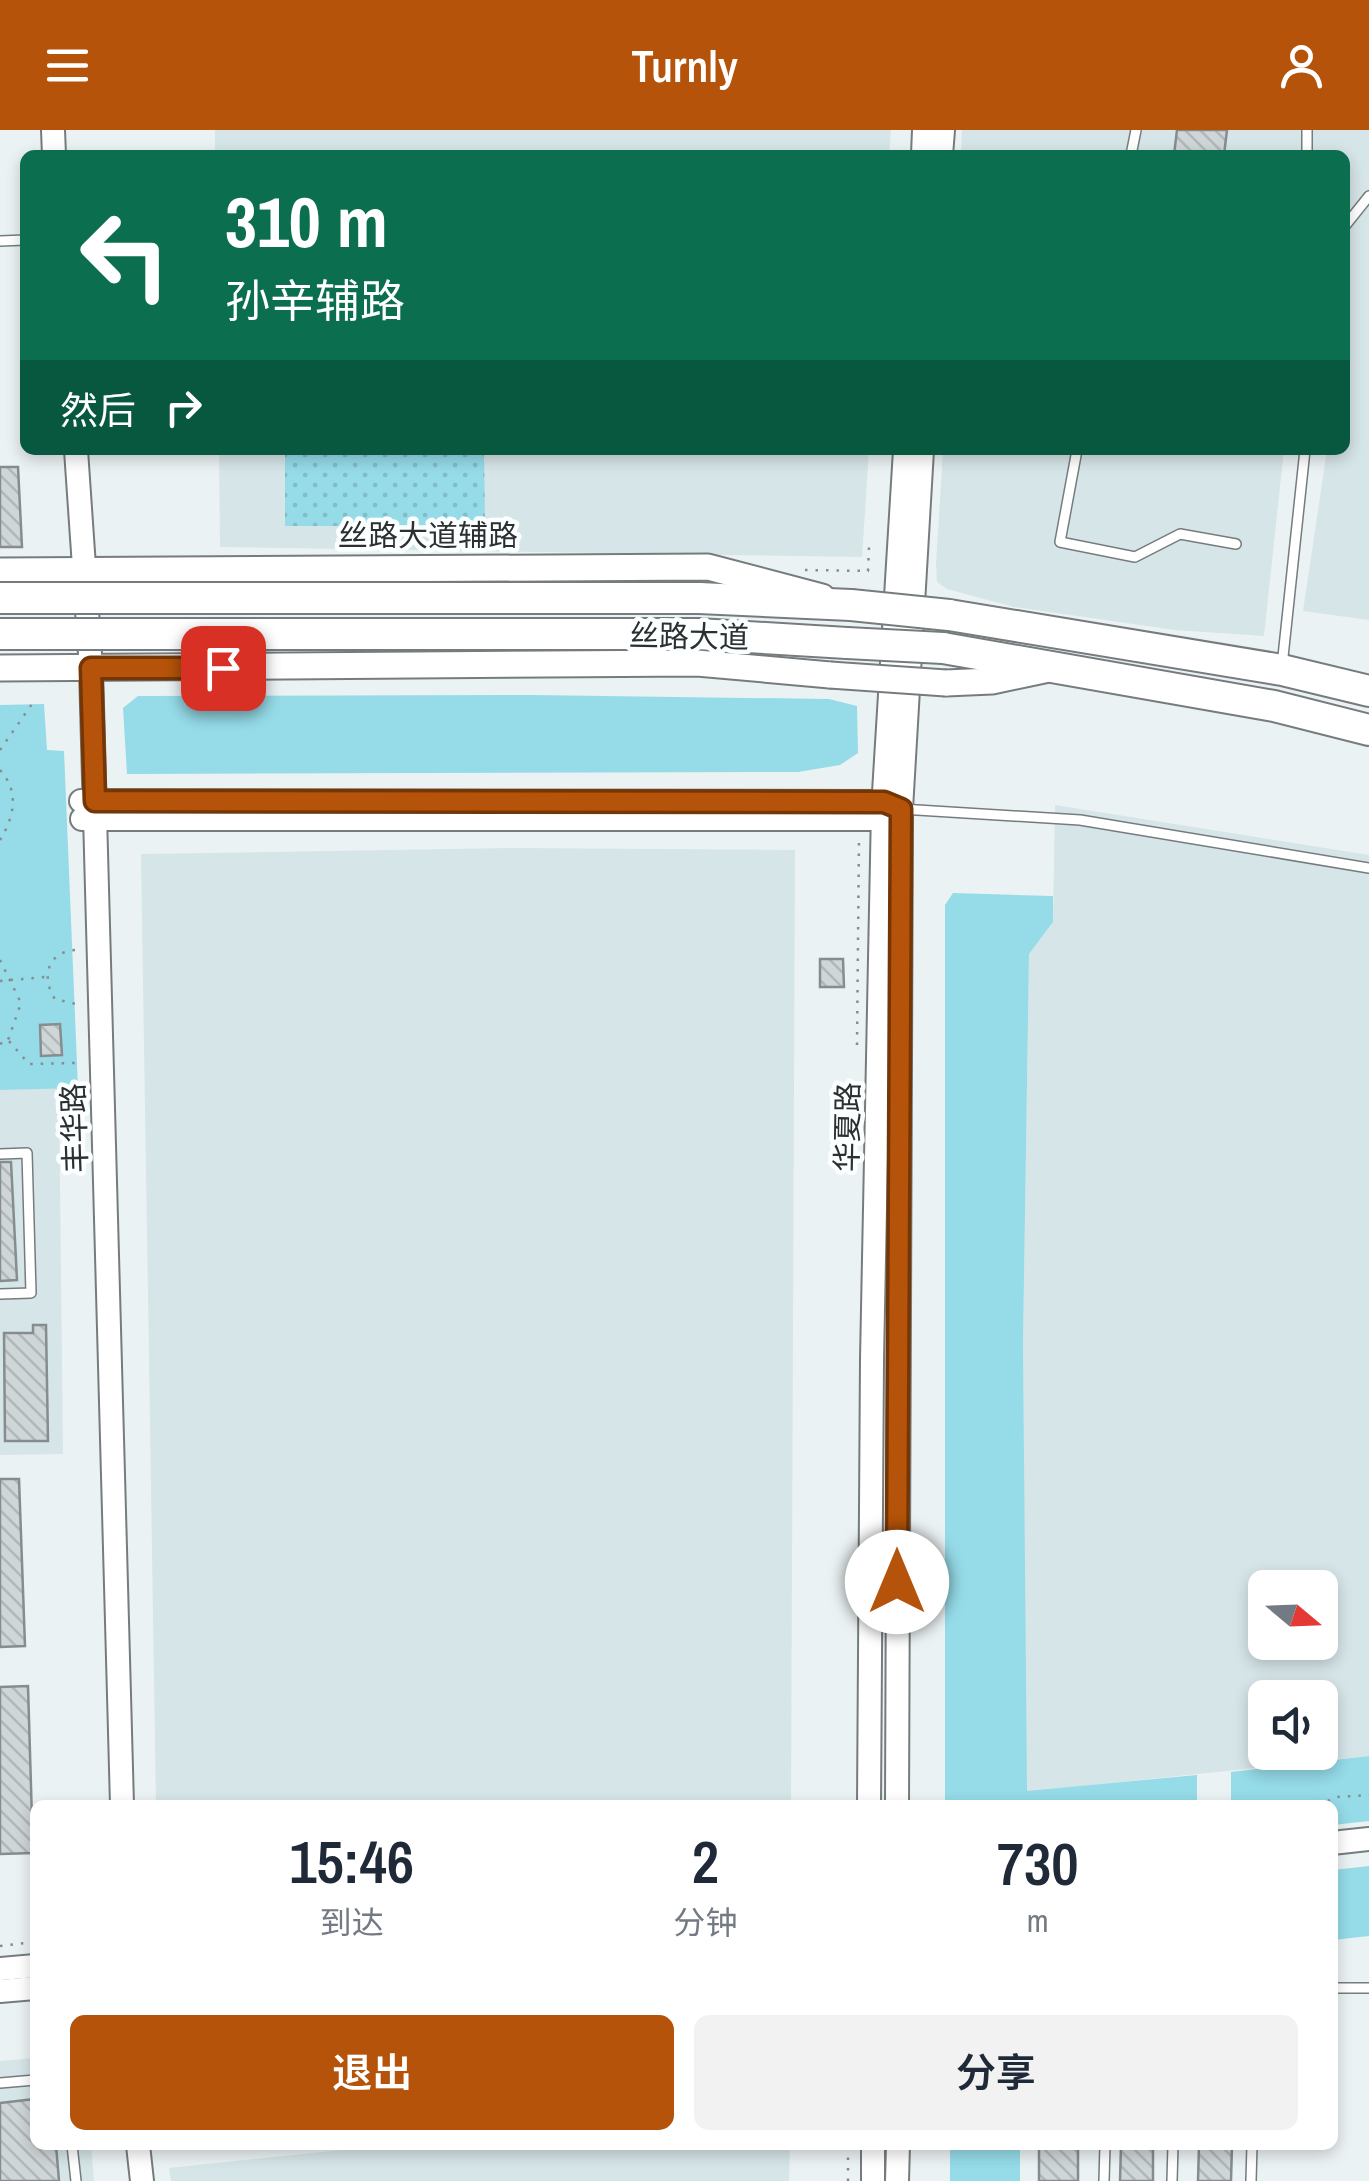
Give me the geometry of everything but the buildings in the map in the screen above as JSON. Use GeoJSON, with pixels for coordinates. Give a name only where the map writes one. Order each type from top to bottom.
{"type":"FeatureCollection","features":[{"type":"Feature","properties":{"kind":"highway","name":"丝路大道"},"geometry":{"type":"LineString","coordinates":[[0,598],[699,598],[850,606],[949,615],[1282,670],[1369,691]]}},
{"type":"Feature","properties":{"kind":"highway","name":"丝路大道"},"geometry":{"type":"LineString","coordinates":[[0,634],[698,648],[846,642],[943,648],[1274,706],[1369,730]]}},
{"type":"Feature","properties":{"kind":"main road","name":"丝路大道辅路"},"geometry":{"type":"LineString","coordinates":[[0,571],[708,567],[850,606]]}},
{"type":"Feature","properties":{"kind":"main road"},"geometry":{"type":"LineString","coordinates":[[0,668],[698,648],[830,675],[946,683],[992,680],[1062,666]]}},
{"type":"Feature","properties":{"kind":"street","name":"丰华路"},"geometry":{"type":"LineString","coordinates":[[65,455],[78,570]]}},
{"type":"Feature","properties":{"kind":"street","name":"丰华路"},"geometry":{"type":"LineString","coordinates":[[76,455],[122,1800]]}},
{"type":"Feature","properties":{"kind":"street","name":"华夏路"},"geometry":{"type":"LineString","coordinates":[[869,1800],[872,1359],[905,455]]}},
{"type":"Feature","properties":{"kind":"street","name":"华夏路"},"geometry":{"type":"LineString","coordinates":[[897,1800],[889,810],[922,455]]}},
{"type":"Feature","properties":{"kind":"street","name":"丰华路"},"geometry":{"type":"LineString","coordinates":[[88,810],[110,1800]]}},
{"type":"Feature","properties":{"kind":"street"},"geometry":{"type":"LineString","coordinates":[[88,810],[889,810]]}},
{"type":"Feature","properties":{"kind":"street"},"geometry":{"type":"LineString","coordinates":[[1338,1842],[1369,1839]]}},
{"type":"Feature","properties":{"kind":"street"},"geometry":{"type":"LineString","coordinates":[[0,1969],[30,1966]]}},
{"type":"Feature","properties":{"kind":"street"},"geometry":{"type":"LineString","coordinates":[[0,1991],[30,1988]]}},
{"type":"Feature","properties":{"kind":"street"},"geometry":{"type":"LineString","coordinates":[[128,2150],[131,2181]]}},
{"type":"Feature","properties":{"kind":"street"},"geometry":{"type":"LineString","coordinates":[[139,2150],[142,2181]]}},
{"type":"Feature","properties":{"kind":"street"},"geometry":{"type":"LineString","coordinates":[[872,2181],[873,2150]]}},
{"type":"Feature","properties":{"kind":"street"},"geometry":{"type":"LineString","coordinates":[[898,2150],[898,2181]]}},
{"type":"Feature","properties":{"kind":"lane"},"geometry":{"type":"LineString","coordinates":[[1350,220],[1369,196]]}},
{"type":"Feature","properties":{"kind":"lane"},"geometry":{"type":"LineString","coordinates":[[1076,455],[1060,542],[1135,557],[1180,534],[1236,544]]}},
{"type":"Feature","properties":{"kind":"lane"},"geometry":{"type":"LineString","coordinates":[[1282,670],[1304,455]]}},
{"type":"Feature","properties":{"kind":"lane"},"geometry":{"type":"LineString","coordinates":[[889,810],[1080,820],[1369,868]]}},
{"type":"Feature","properties":{"kind":"lane"},"geometry":{"type":"LineString","coordinates":[[0,1154],[27,1153],[31,1293],[0,1294]]}},
{"type":"Feature","properties":{"kind":"lane"},"geometry":{"type":"LineString","coordinates":[[1338,1988],[1369,1988]]}},
{"type":"Feature","properties":{"kind":"lane"},"geometry":{"type":"LineString","coordinates":[[0,2083],[30,2080]]}},
{"type":"Feature","properties":{"kind":"lane"},"geometry":{"type":"LineString","coordinates":[[73,2150],[76,2181]]}},
{"type":"Feature","properties":{"kind":"lane"},"geometry":{"type":"LineString","coordinates":[[1104,2181],[1105,2150]]}},
{"type":"Feature","properties":{"kind":"lane"},"geometry":{"type":"LineString","coordinates":[[1172,2181],[1173,2150]]}},
{"type":"Feature","properties":{"kind":"lane"},"geometry":{"type":"LineString","coordinates":[[1250,2181],[1252,2150]]}},
{"type":"Feature","properties":{"kind":"path"},"geometry":{"type":"LineString","coordinates":[[868,571],[869,548]]}},
{"type":"Feature","properties":{"kind":"path"},"geometry":{"type":"LineString","coordinates":[[0,750],[32,704]]}},
{"type":"Feature","properties":{"kind":"path"},"geometry":{"type":"LineString","coordinates":[[0,770],[13,791],[14,806],[0,840]]}},
{"type":"Feature","properties":{"kind":"path"},"geometry":{"type":"LineString","coordinates":[[75,950],[63,951],[52,960],[47,978],[55,999],[76,1004]]}},
{"type":"Feature","properties":{"kind":"path"},"geometry":{"type":"LineString","coordinates":[[0,960],[21,1003],[8,1040],[0,1044]]}},
{"type":"Feature","properties":{"kind":"path"},"geometry":{"type":"LineString","coordinates":[[0,981],[47,978]]}},
{"type":"Feature","properties":{"kind":"path"},"geometry":{"type":"LineString","coordinates":[[8,1040],[29,1064],[78,1064]]}},
{"type":"Feature","properties":{"kind":"path"},"geometry":{"type":"LineString","coordinates":[[1329,1800],[1369,1796]]}},
{"type":"Feature","properties":{"kind":"path"},"geometry":{"type":"LineString","coordinates":[[0,1946],[30,1943]]}},
{"type":"Feature","properties":{"kind":"path"},"geometry":{"type":"LineString","coordinates":[[848,2150],[848,2181]]}},
{"type":"Feature","properties":{"kind":"shaded area"},"geometry":{"type":"Polygon","coordinates":[[[215,130],[891,130],[889,150],[215,150],[215,130]]]}},
{"type":"Feature","properties":{"kind":"shaded area"},"geometry":{"type":"Polygon","coordinates":[[[962,130],[1369,130],[1369,620],[1303,611],[1326,455],[1350,455],[1350,150],[961,150],[962,130]]]}},
{"type":"Feature","properties":{"kind":"shaded area"},"geometry":{"type":"Polygon","coordinates":[[[219,455],[869,455],[862,557],[220,547],[219,455]]]}},
{"type":"Feature","properties":{"kind":"shaded area"},"geometry":{"type":"Polygon","coordinates":[[[285,455],[484,455],[485,526],[285,526],[285,455]]]}},
{"type":"Feature","properties":{"kind":"shaded area"},"geometry":{"type":"Polygon","coordinates":[[[943,455],[1283,455],[1264,636],[1175,630],[1014,607],[947,589],[937,582],[943,455]]]}},
{"type":"Feature","properties":{"kind":"shaded area"},"geometry":{"type":"Polygon","coordinates":[[[138,696],[829,699],[857,706],[858,753],[840,765],[798,772],[127,774],[123,708],[138,696]]]}},
{"type":"Feature","properties":{"kind":"shaded area"},"geometry":{"type":"Polygon","coordinates":[[[44,704],[47,750],[64,751],[78,1088],[0,1090],[0,705],[44,704]]]}},
{"type":"Feature","properties":{"kind":"shaded area"},"geometry":{"type":"Polygon","coordinates":[[[1055,805],[1369,855],[1369,1756],[1338,1759],[1338,1680],[1248,1680],[1248,1769],[1026,1792],[1023,1343],[1029,954],[1053,922],[1055,805]]]}},
{"type":"Feature","properties":{"kind":"shaded area"},"geometry":{"type":"Polygon","coordinates":[[[517,848],[795,850],[791,1800],[156,1800],[141,854],[517,848]]]}},
{"type":"Feature","properties":{"kind":"shaded area"},"geometry":{"type":"Polygon","coordinates":[[[953,893],[1053,896],[1053,922],[1029,954],[1023,1343],[1027,1791],[1197,1775],[1197,1800],[945,1800],[945,905],[953,893]]]}},
{"type":"Feature","properties":{"kind":"shaded area"},"geometry":{"type":"Polygon","coordinates":[[[59,1088],[63,1454],[0,1455],[0,1090],[59,1088]]]}},
{"type":"Feature","properties":{"kind":"shaded area"},"geometry":{"type":"Polygon","coordinates":[[[1369,1756],[1369,1821],[1338,1824],[1338,1800],[1231,1800],[1231,1772],[1338,1770],[1338,1760],[1369,1756]]]}},
{"type":"Feature","properties":{"kind":"shaded area"},"geometry":{"type":"Polygon","coordinates":[[[1369,1866],[1369,1936],[1338,1939],[1338,1869],[1369,1866]]]}},
{"type":"Feature","properties":{"kind":"shaded area"},"geometry":{"type":"Polygon","coordinates":[[[30,2058],[30,2150],[91,2150],[94,2181],[0,2181],[0,2061],[30,2058]]]}},
{"type":"Feature","properties":{"kind":"shaded area"},"geometry":{"type":"Polygon","coordinates":[[[340,2150],[790,2150],[789,2181],[171,2181],[169,2168],[340,2150]]]}},
{"type":"Feature","properties":{"kind":"shaded area"},"geometry":{"type":"Polygon","coordinates":[[[950,2150],[1020,2150],[1020,2181],[950,2181],[950,2150]]]}},
{"type":"Feature","properties":{"kind":"route"},"geometry":{"type":"LineString","coordinates":[[223,668],[91,668],[95,801],[709,800],[884,802],[901,809],[897,1582]]}}]}
